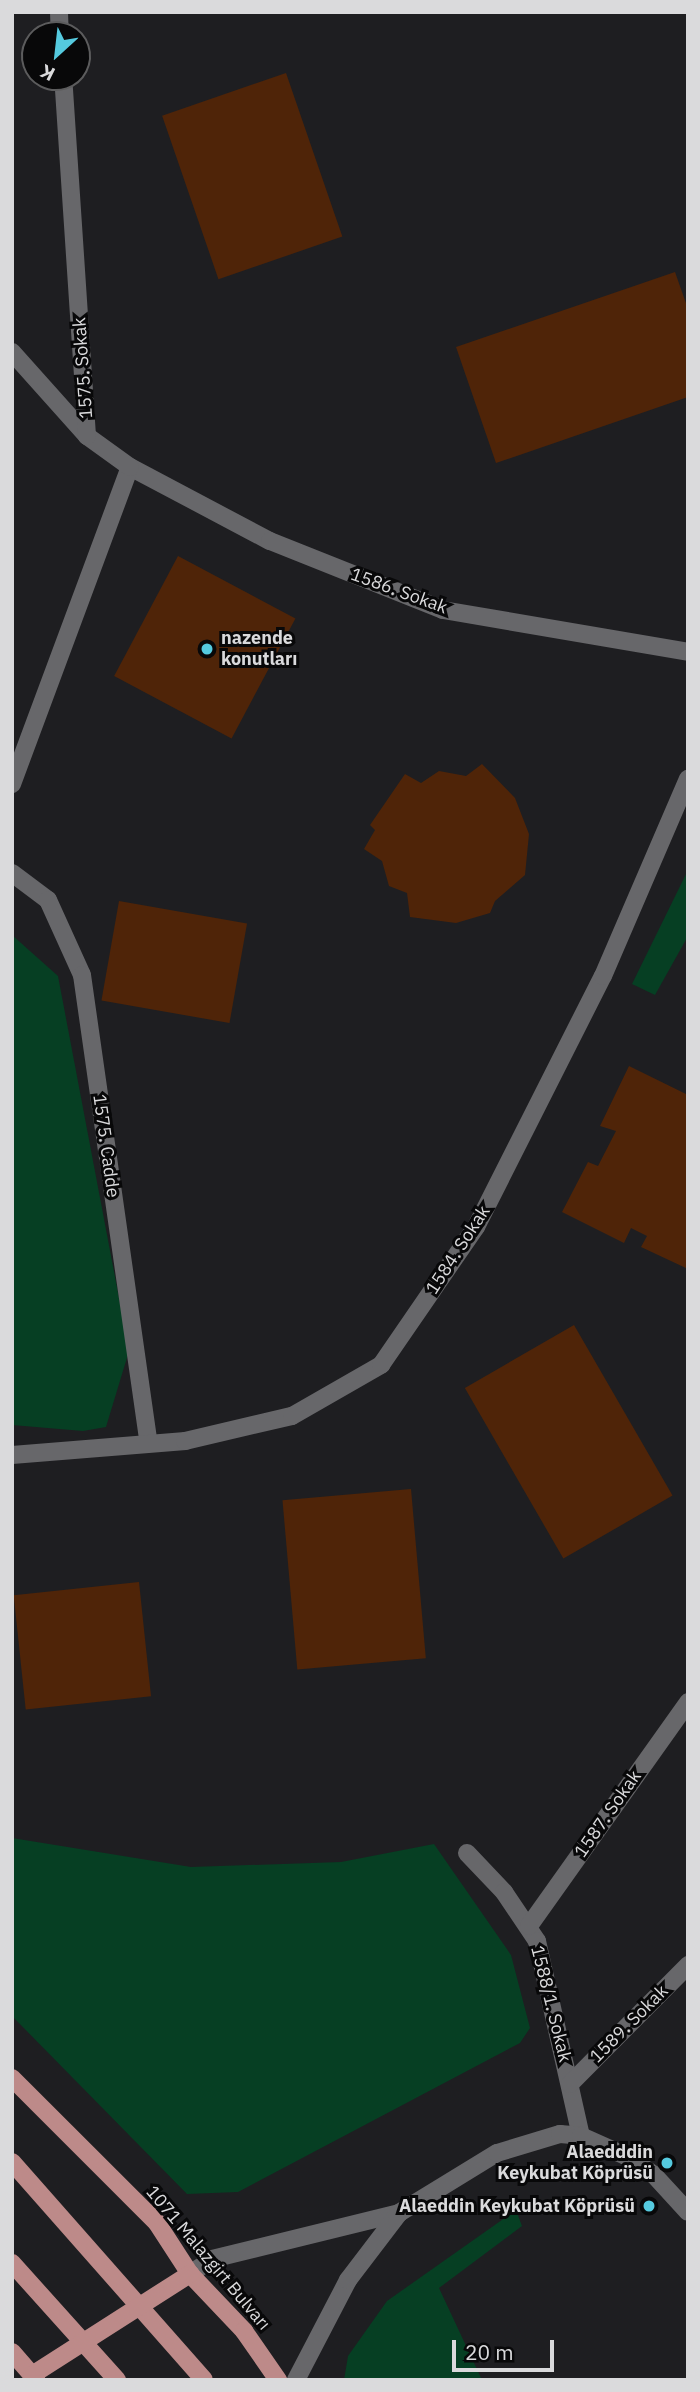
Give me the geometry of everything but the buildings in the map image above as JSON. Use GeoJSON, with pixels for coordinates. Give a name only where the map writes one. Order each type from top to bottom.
{"type":"FeatureCollection","features":[{"type":"Feature","properties":{"kind":"main road","name":"1071 Malazgirt Bulvarı"},"geometry":{"type":"LineString","coordinates":[[12,2078],[157,2223],[190,2274],[244,2332],[278,2380]]}},
{"type":"Feature","properties":{"kind":"main road"},"geometry":{"type":"LineString","coordinates":[[12,2162],[204,2380]]}},
{"type":"Feature","properties":{"kind":"main road"},"geometry":{"type":"LineString","coordinates":[[12,2263],[117,2380]]}},
{"type":"Feature","properties":{"kind":"main road"},"geometry":{"type":"LineString","coordinates":[[12,2352],[33,2378],[190,2274]]}},
{"type":"Feature","properties":{"kind":"street","name":"1575. Sokak"},"geometry":{"type":"LineString","coordinates":[[64,91],[87,436],[130,467]]}},
{"type":"Feature","properties":{"kind":"street"},"geometry":{"type":"LineString","coordinates":[[12,352],[87,436]]}},
{"type":"Feature","properties":{"kind":"street"},"geometry":{"type":"LineString","coordinates":[[12,784],[130,467]]}},
{"type":"Feature","properties":{"kind":"street","name":"1586. Sokak"},"geometry":{"type":"LineString","coordinates":[[130,467],[270,541],[443,610],[688,652]]}},
{"type":"Feature","properties":{"kind":"street","name":"1584. Sokak"},"geometry":{"type":"LineString","coordinates":[[12,1455],[184,1441],[292,1416],[382,1365],[476,1227],[603,976],[688,779]]}},
{"type":"Feature","properties":{"kind":"street","name":"1575. Cadde"},"geometry":{"type":"LineString","coordinates":[[12,873],[48,900],[82,975],[149,1443]]}},
{"type":"Feature","properties":{"kind":"street","name":"1587. Sokak"},"geometry":{"type":"LineString","coordinates":[[529,1926],[688,1702]]}},
{"type":"Feature","properties":{"kind":"street","name":"1588/1. Sokak"},"geometry":{"type":"LineString","coordinates":[[467,1853],[529,1926],[543,1959],[581,2136]]}},
{"type":"Feature","properties":{"kind":"street","name":"1589. Sokak"},"geometry":{"type":"LineString","coordinates":[[570,2084],[688,1965]]}},
{"type":"Feature","properties":{"kind":"street"},"geometry":{"type":"LineString","coordinates":[[190,2274],[212,2259],[398,2213],[497,2154],[531,2140],[581,2136],[645,2169],[688,2212]]}},
{"type":"Feature","properties":{"kind":"street"},"geometry":{"type":"LineString","coordinates":[[296,2380],[348,2280],[398,2213]]}},
{"type":"Feature","properties":{"kind":"green space"},"geometry":{"type":"Polygon","coordinates":[[[688,870],[688,936],[655,995],[632,984],[688,870]]]}},
{"type":"Feature","properties":{"kind":"green space"},"geometry":{"type":"Polygon","coordinates":[[[12,935],[58,976],[129,1351],[106,1427],[83,1431],[12,1425],[12,935]]]}},
{"type":"Feature","properties":{"kind":"green space"},"geometry":{"type":"Polygon","coordinates":[[[12,1838],[191,1867],[341,1862],[434,1844],[511,1955],[530,2028],[520,2043],[238,2192],[187,2194],[12,2016],[12,1838]]]}},
{"type":"Feature","properties":{"kind":"green space"},"geometry":{"type":"Polygon","coordinates":[[[516,2210],[522,2226],[439,2288],[482,2380],[344,2380],[348,2356],[387,2301],[516,2210]]]}},
{"type":"Feature","properties":{"kind":"place","name":"nazende konutları"},"geometry":{"type":"Point","coordinates":[207,649]}},
{"type":"Feature","properties":{"kind":"place","name":"Alaedddin Keykubat Köprüsü"},"geometry":{"type":"Point","coordinates":[667,2163]}},
{"type":"Feature","properties":{"kind":"place","name":"Alaeddin Keykubat Köprüsü"},"geometry":{"type":"Point","coordinates":[649,2206]}}]}
